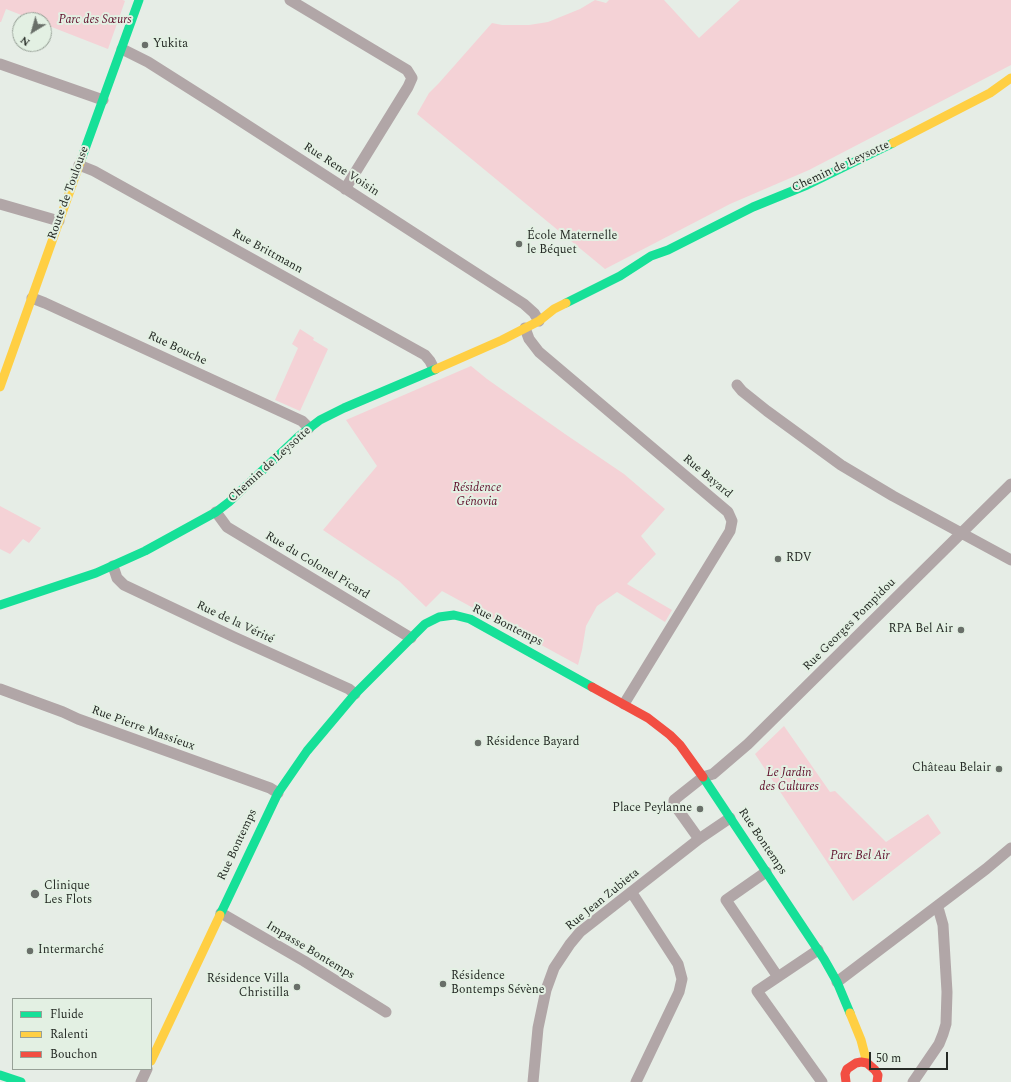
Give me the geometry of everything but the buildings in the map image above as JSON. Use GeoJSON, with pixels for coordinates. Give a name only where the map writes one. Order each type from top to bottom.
{"type":"FeatureCollection","features":[{"type":"Feature","properties":{"kind":"street","name":"Route de Toulouse"},"geometry":{"type":"LineString","coordinates":[[0,387],[139,0]]}},
{"type":"Feature","properties":{"kind":"street"},"geometry":{"type":"LineString","coordinates":[[290,0],[407,70],[412,78],[408,87],[346,188]]}},
{"type":"Feature","properties":{"kind":"street","name":"Rue Rene Voisin"},"geometry":{"type":"LineString","coordinates":[[122,49],[154,66],[526,305],[539,321]]}},
{"type":"Feature","properties":{"kind":"street"},"geometry":{"type":"LineString","coordinates":[[0,64],[103,100]]}},
{"type":"Feature","properties":{"kind":"street","name":"Chemin de Leysotte"},"geometry":{"type":"LineString","coordinates":[[0,605],[74,581],[113,566],[145,551],[216,512],[229,502],[309,428],[320,420],[344,408],[499,341],[539,321],[554,309],[620,276],[651,256],[668,250],[753,207],[807,185],[951,114],[990,93],[1011,78]]}},
{"type":"Feature","properties":{"kind":"street","name":"Rue Brittmann"},"geometry":{"type":"LineString","coordinates":[[79,165],[94,171],[425,355],[430,360],[434,370]]}},
{"type":"Feature","properties":{"kind":"street"},"geometry":{"type":"LineString","coordinates":[[0,204],[59,221]]}},
{"type":"Feature","properties":{"kind":"street","name":"Chemin de Leysotte"},"geometry":{"type":"LineString","coordinates":[[598,297],[624,284],[656,261],[668,250]]}},
{"type":"Feature","properties":{"kind":"street","name":"Rue Bouche"},"geometry":{"type":"LineString","coordinates":[[32,298],[302,421],[309,428]]}},
{"type":"Feature","properties":{"kind":"street","name":"Chemin de Leysotte"},"geometry":{"type":"LineString","coordinates":[[539,321],[559,317]]}},
{"type":"Feature","properties":{"kind":"street","name":"Rue Bayard"},"geometry":{"type":"LineString","coordinates":[[525,328],[539,352],[728,512],[732,521],[730,531],[624,704]]}},
{"type":"Feature","properties":{"kind":"street"},"geometry":{"type":"LineString","coordinates":[[736,385],[747,396],[841,465],[893,496],[1011,560]]}},
{"type":"Feature","properties":{"kind":"street","name":"Rue Georges Pompidou"},"geometry":{"type":"LineString","coordinates":[[699,839],[674,804],[674,800],[703,778],[713,774],[748,744],[1011,484]]}},
{"type":"Feature","properties":{"kind":"street","name":"Rue du Colonel Picard"},"geometry":{"type":"LineString","coordinates":[[216,512],[227,527],[411,638]]}},
{"type":"Feature","properties":{"kind":"street","name":"Rue de la Vérité"},"geometry":{"type":"LineString","coordinates":[[113,566],[117,578],[124,585],[355,694]]}},
{"type":"Feature","properties":{"kind":"street","name":"Rue Bontemps"},"geometry":{"type":"LineString","coordinates":[[152,1059],[278,793],[312,745],[355,694],[425,624],[438,617],[454,615],[470,619],[624,704],[648,718],[680,745],[838,982],[861,1040],[861,1062]]}},
{"type":"Feature","properties":{"kind":"street","name":"Rue Pierre Massieux"},"geometry":{"type":"LineString","coordinates":[[0,689],[78,719],[270,788],[278,793]]}},
{"type":"Feature","properties":{"kind":"street","name":"Rue Jean Zubieta"},"geometry":{"type":"LineString","coordinates":[[533,1082],[538,1028],[546,990],[554,968],[570,944],[580,932],[699,839],[730,818]]}},
{"type":"Feature","properties":{"kind":"street"},"geometry":{"type":"LineString","coordinates":[[838,982],[1011,848]]}},
{"type":"Feature","properties":{"kind":"street"},"geometry":{"type":"LineString","coordinates":[[766,872],[726,900],[778,978]]}},
{"type":"Feature","properties":{"kind":"street"},"geometry":{"type":"LineString","coordinates":[[632,892],[678,964],[682,979],[679,992],[636,1082]]}},
{"type":"Feature","properties":{"kind":"street"},"geometry":{"type":"LineString","coordinates":[[913,1082],[939,1044],[946,1024],[947,992],[943,925],[939,911],[936,907]]}},
{"type":"Feature","properties":{"kind":"street","name":"Impasse Bontemps"},"geometry":{"type":"LineString","coordinates":[[221,913],[304,961],[386,1012]]}},
{"type":"Feature","properties":{"kind":"street"},"geometry":{"type":"LineString","coordinates":[[818,950],[757,991],[822,1082]]}},
{"type":"Feature","properties":{"kind":"street"},"geometry":{"type":"LineString","coordinates":[[844,1081],[847,1069],[861,1062],[876,1070],[877,1078],[886,1082]]}},
{"type":"Feature","properties":{"kind":"street"},"geometry":{"type":"LineString","coordinates":[[141,1082],[147,1070]]}},
{"type":"Feature","properties":{"kind":"street"},"geometry":{"type":"LineString","coordinates":[[0,1075],[21,1082]]}},
{"type":"Feature","properties":{"kind":"green space","name":"Parc des Sœurs"},"geometry":{"type":"Polygon","coordinates":[[[0,0],[125,1],[108,49],[52,27],[52,12],[14,12],[6,9],[0,22],[0,0]]]}},
{"type":"Feature","properties":{"kind":"green space"},"geometry":{"type":"Polygon","coordinates":[[[595,0],[606,3],[609,0],[664,0],[699,38],[740,0],[1011,0],[1011,65],[809,170],[730,204],[605,269],[417,114],[429,93],[492,23],[502,25],[529,25],[548,22],[580,9],[595,0]]]}},
{"type":"Feature","properties":{"kind":"green space"},"geometry":{"type":"Polygon","coordinates":[[[300,329],[314,338],[313,340],[328,349],[300,411],[275,400],[298,348],[292,344],[300,329]]]}},
{"type":"Feature","properties":{"kind":"green space","name":"Résidence Génovia"},"geometry":{"type":"Polygon","coordinates":[[[471,366],[487,379],[624,474],[665,509],[641,536],[656,554],[627,584],[672,610],[665,622],[617,592],[597,606],[586,626],[578,665],[442,591],[426,607],[399,581],[323,530],[377,466],[346,420],[471,366]]]}},
{"type":"Feature","properties":{"kind":"green space"},"geometry":{"type":"Polygon","coordinates":[[[0,506],[41,528],[29,543],[23,539],[10,554],[0,549],[0,506]]]}},
{"type":"Feature","properties":{"kind":"green space","name":"Parc Bel Air"},"geometry":{"type":"Polygon","coordinates":[[[784,726],[830,792],[835,791],[886,842],[928,814],[941,833],[853,901],[755,754],[784,726]]]}},
{"type":"Feature","properties":{"kind":"traffic: fast"},"geometry":{"type":"LineString","coordinates":[[81,160],[139,0]]}},
{"type":"Feature","properties":{"kind":"traffic: fast"},"geometry":{"type":"LineString","coordinates":[[566,303],[620,276],[651,256],[668,250],[753,207],[807,185],[893,143]]}},
{"type":"Feature","properties":{"kind":"traffic: fast"},"geometry":{"type":"LineString","coordinates":[[0,605],[96,573],[145,551],[216,512],[229,502],[299,436],[320,420],[344,408],[436,369]]}},
{"type":"Feature","properties":{"kind":"traffic: fast"},"geometry":{"type":"LineString","coordinates":[[220,915],[278,793],[307,751],[355,694],[425,624],[439,617],[454,615],[470,619],[592,687]]}},
{"type":"Feature","properties":{"kind":"traffic: fast"},"geometry":{"type":"LineString","coordinates":[[703,777],[824,959],[837,982],[850,1013]]}},
{"type":"Feature","properties":{"kind":"traffic: fast"},"geometry":{"type":"LineString","coordinates":[[0,1075],[21,1082]]}},
{"type":"Feature","properties":{"kind":"traffic: slow"},"geometry":{"type":"LineString","coordinates":[[893,143],[990,93],[1011,78]]}},
{"type":"Feature","properties":{"kind":"traffic: slow"},"geometry":{"type":"LineString","coordinates":[[0,387],[81,160]]}},
{"type":"Feature","properties":{"kind":"traffic: slow"},"geometry":{"type":"LineString","coordinates":[[436,369],[502,340],[539,321],[554,309],[566,303]]}},
{"type":"Feature","properties":{"kind":"traffic: slow"},"geometry":{"type":"LineString","coordinates":[[152,1059],[220,915]]}},
{"type":"Feature","properties":{"kind":"traffic: slow"},"geometry":{"type":"LineString","coordinates":[[850,1013],[861,1040],[867,1063]]}},
{"type":"Feature","properties":{"kind":"traffic: jam"},"geometry":{"type":"LineString","coordinates":[[592,687],[648,718],[670,735],[680,745],[703,777]]}},
{"type":"Feature","properties":{"kind":"traffic: jam"},"geometry":{"type":"LineString","coordinates":[[846,1082],[845,1074],[847,1069],[856,1063],[861,1062],[867,1063],[875,1070],[878,1075],[877,1082]]}},
{"type":"Feature","properties":{"kind":"place","name":"Yukita"},"geometry":{"type":"Point","coordinates":[145,45]}},
{"type":"Feature","properties":{"kind":"place","name":"École Maternelle le Béquet"},"geometry":{"type":"Point","coordinates":[519,244]}},
{"type":"Feature","properties":{"kind":"place","name":"RDV"},"geometry":{"type":"Point","coordinates":[778,559]}},
{"type":"Feature","properties":{"kind":"place","name":"RPA Bel Air"},"geometry":{"type":"Point","coordinates":[961,630]}},
{"type":"Feature","properties":{"kind":"place","name":"Résidence Bayard"},"geometry":{"type":"Point","coordinates":[478,743]}},
{"type":"Feature","properties":{"kind":"place","name":"Château Belair"},"geometry":{"type":"Point","coordinates":[999,769]}},
{"type":"Feature","properties":{"kind":"place","name":"Place Peylanne"},"geometry":{"type":"Point","coordinates":[700,809]}},
{"type":"Feature","properties":{"kind":"place","name":"Clinique Les Flots"},"geometry":{"type":"Point","coordinates":[35,894]}},
{"type":"Feature","properties":{"kind":"place","name":"Intermarché"},"geometry":{"type":"Point","coordinates":[30,951]}},
{"type":"Feature","properties":{"kind":"place","name":"Résidence Bontemps Sévène"},"geometry":{"type":"Point","coordinates":[443,984]}},
{"type":"Feature","properties":{"kind":"place","name":"Résidence Villa Christilla"},"geometry":{"type":"Point","coordinates":[297,987]}},
{"type":"Feature","properties":{"kind":"park label","name":"Le Jardin des Cultures"},"geometry":{"type":"Point","coordinates":[789,781]}}]}
